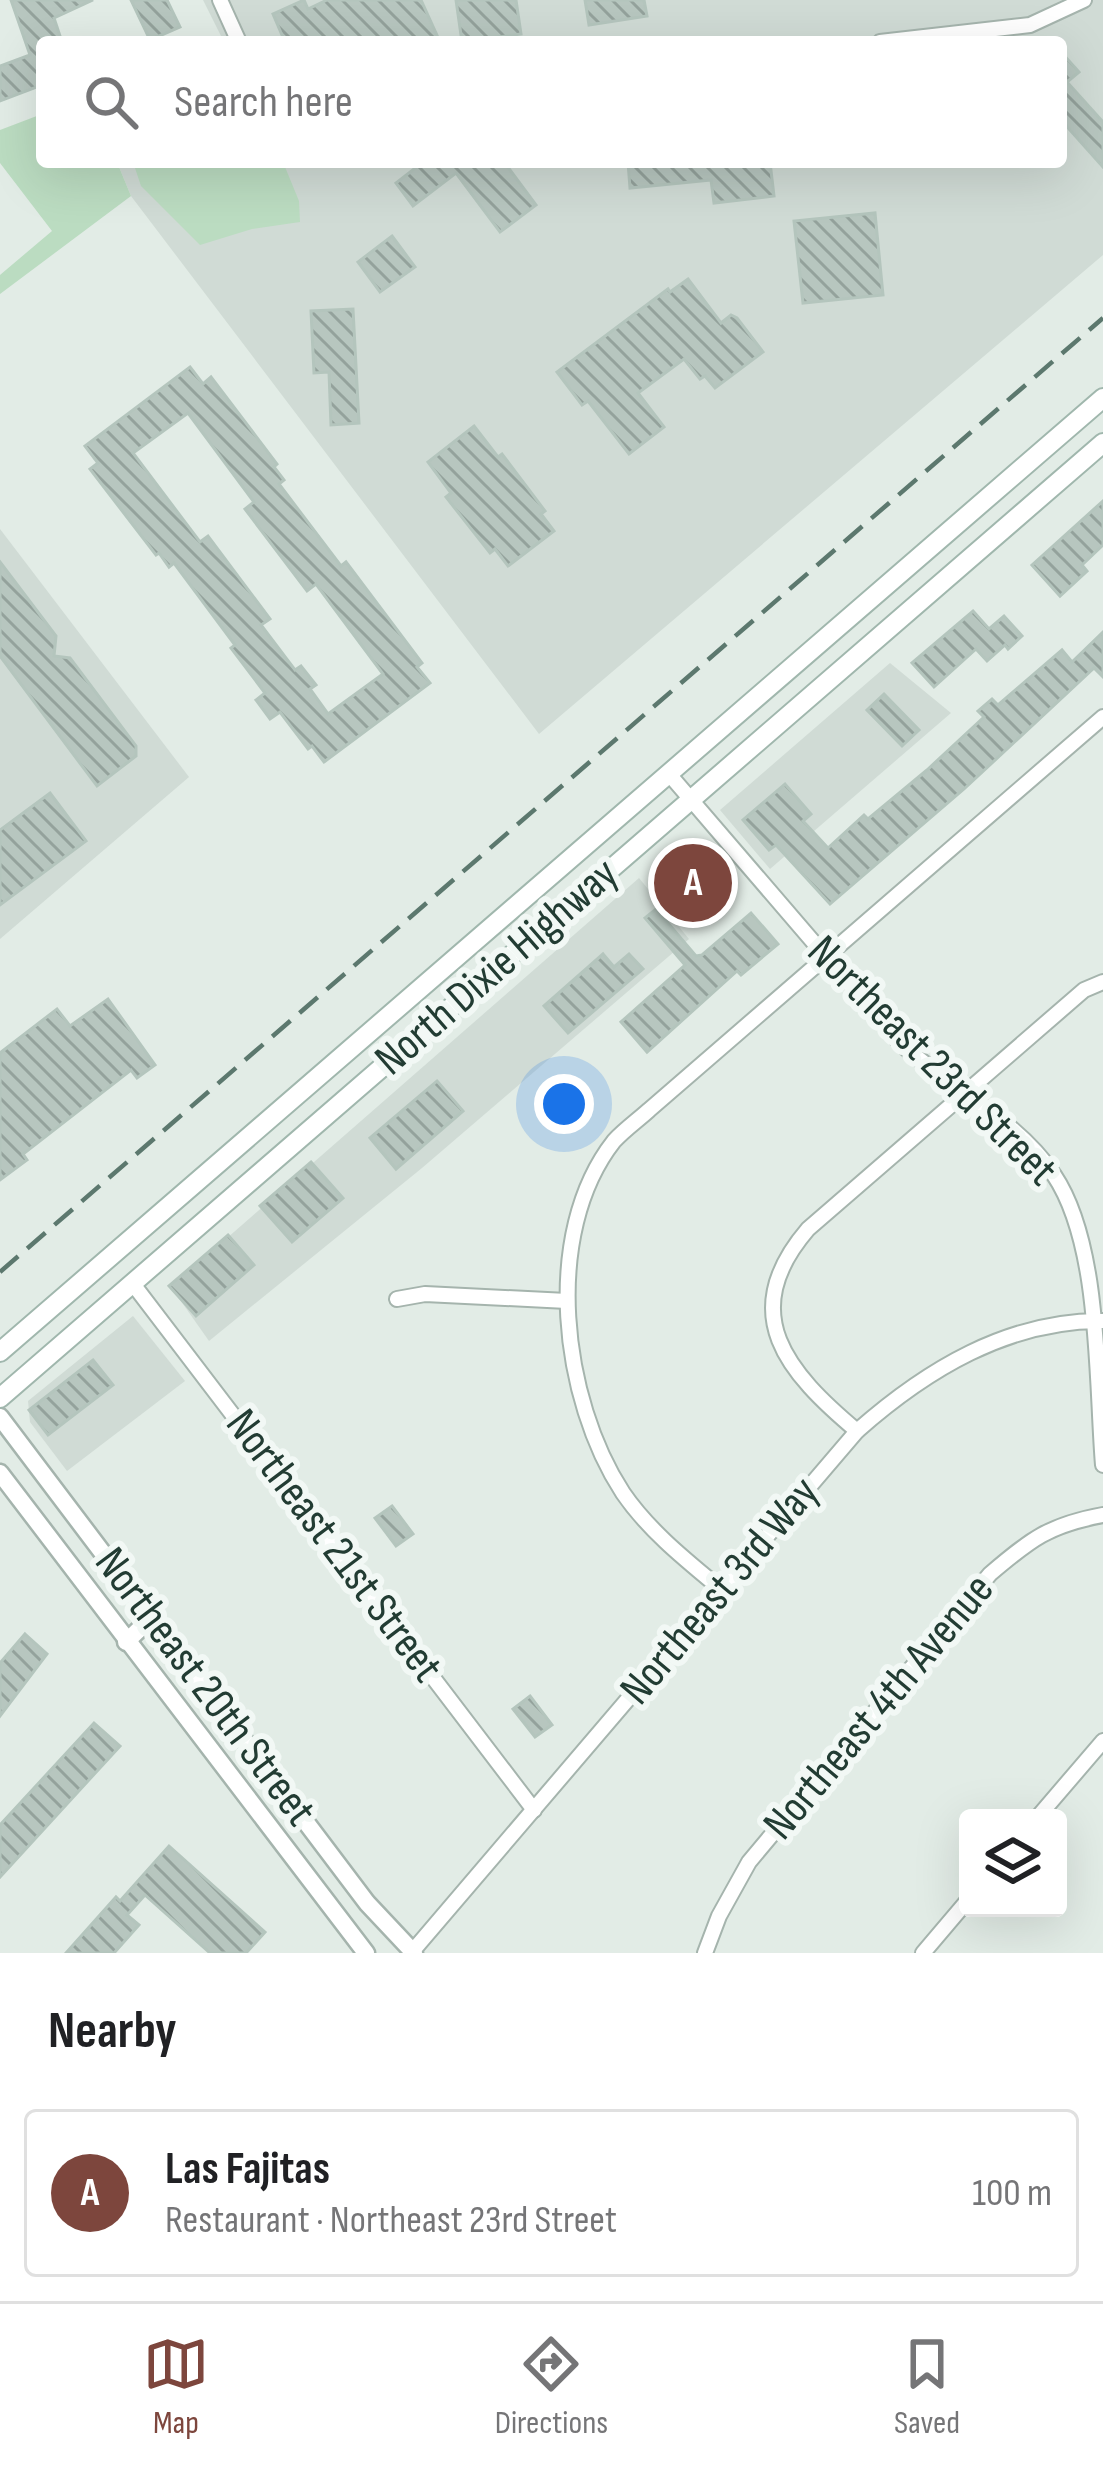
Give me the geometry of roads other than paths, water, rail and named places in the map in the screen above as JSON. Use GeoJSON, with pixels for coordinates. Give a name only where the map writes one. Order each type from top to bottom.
{"type":"FeatureCollection","features":[{"type":"Feature","properties":{"kind":"main road","name":"North Dixie Highway"},"geometry":{"type":"LineString","coordinates":[[0,1352],[1103,398]]}},
{"type":"Feature","properties":{"kind":"main road","name":"North Dixie Highway"},"geometry":{"type":"LineString","coordinates":[[0,1398],[1103,443]]}},
{"type":"Feature","properties":{"kind":"main road"},"geometry":{"type":"LineString","coordinates":[[339,1059],[361,1085]]}},
{"type":"Feature","properties":{"kind":"street"},"geometry":{"type":"LineString","coordinates":[[220,0],[236,36]]}},
{"type":"Feature","properties":{"kind":"street"},"geometry":{"type":"LineString","coordinates":[[933,36],[1030,25],[1084,0]]}},
{"type":"Feature","properties":{"kind":"street"},"geometry":{"type":"LineString","coordinates":[[722,1590],[645,1521],[602,1453],[574,1376],[567,1301],[581,1211],[614,1141],[1103,718]]}},
{"type":"Feature","properties":{"kind":"street","name":"Northeast 23rd Street"},"geometry":{"type":"LineString","coordinates":[[669,774],[900,1043],[997,1116],[1054,1174],[1084,1249],[1097,1321],[1103,1465]]}},
{"type":"Feature","properties":{"kind":"street"},"geometry":{"type":"LineString","coordinates":[[857,1431],[804,1384],[786,1358],[776,1322],[780,1276],[790,1250],[808,1228],[1084,990],[1103,982]]}},
{"type":"Feature","properties":{"kind":"street","name":"Northeast 21st Street"},"geometry":{"type":"LineString","coordinates":[[133,1284],[534,1810]]}},
{"type":"Feature","properties":{"kind":"street"},"geometry":{"type":"LineString","coordinates":[[397,1299],[425,1294],[567,1301]]}},
{"type":"Feature","properties":{"kind":"street","name":"Northeast 3rd Way"},"geometry":{"type":"LineString","coordinates":[[413,1952],[857,1431],[892,1400],[986,1342],[1097,1321]]}},
{"type":"Feature","properties":{"kind":"street","name":"Northeast 20th Street"},"geometry":{"type":"LineString","coordinates":[[0,1417],[367,1903],[413,1952]]}},
{"type":"Feature","properties":{"kind":"street","name":"Northeast 20th Street"},"geometry":{"type":"LineString","coordinates":[[0,1473],[366,1953]]}},
{"type":"Feature","properties":{"kind":"street","name":"Northeast 4th Avenue"},"geometry":{"type":"LineString","coordinates":[[705,1953],[718,1916],[748,1862],[990,1574],[1029,1541],[1062,1523],[1103,1515]]}},
{"type":"Feature","properties":{"kind":"street"},"geometry":{"type":"LineString","coordinates":[[126,1642],[152,1617]]}},
{"type":"Feature","properties":{"kind":"street"},"geometry":{"type":"LineString","coordinates":[[1045,1809],[1103,1741]]}},
{"type":"Feature","properties":{"kind":"street"},"geometry":{"type":"LineString","coordinates":[[923,1953],[959,1911]]}},
{"type":"Feature","properties":{"kind":"railway"},"geometry":{"type":"LineString","coordinates":[[0,1272],[1103,318]]}},
{"type":"Feature","properties":{"kind":"place","name":"Las Fajitas"},"geometry":{"type":"Point","coordinates":[693,883]}}]}
